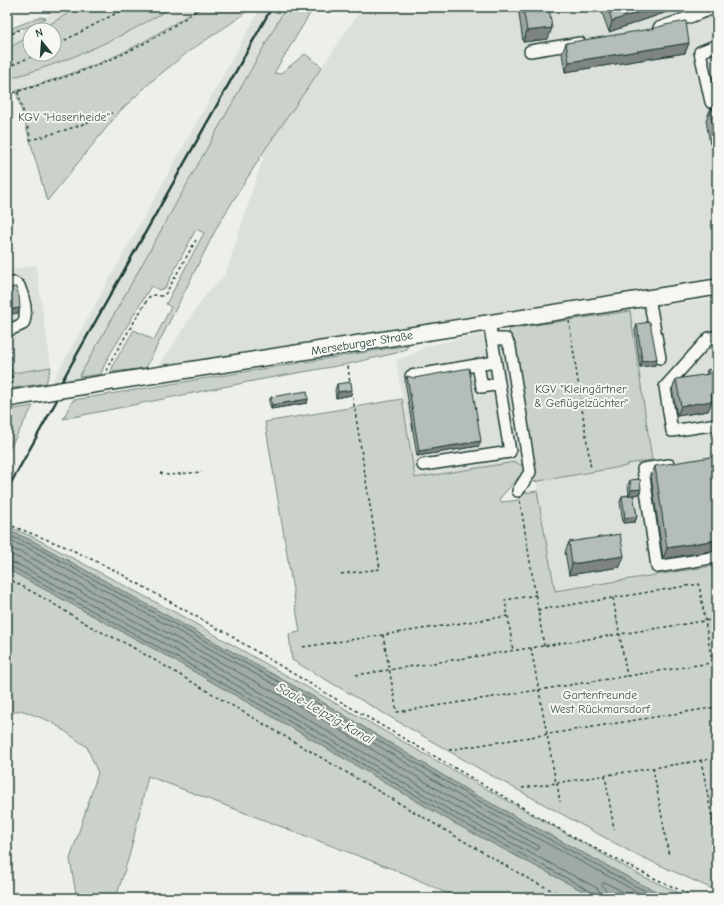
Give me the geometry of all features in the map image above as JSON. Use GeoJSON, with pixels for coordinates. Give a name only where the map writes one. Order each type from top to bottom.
{"type":"FeatureCollection","features":[{"type":"Feature","properties":{"kind":"main road","name":"Merseburger Straße"},"geometry":{"type":"LineString","coordinates":[[10,394],[49,392],[717,287]]}},
{"type":"Feature","properties":{"kind":"lane"},"geometry":{"type":"LineString","coordinates":[[646,33],[717,8]]}},
{"type":"Feature","properties":{"kind":"lane"},"geometry":{"type":"LineString","coordinates":[[530,51],[592,41]]}},
{"type":"Feature","properties":{"kind":"lane"},"geometry":{"type":"LineString","coordinates":[[711,102],[700,52],[717,45]]}},
{"type":"Feature","properties":{"kind":"lane"},"geometry":{"type":"LineString","coordinates":[[7,283],[14,283],[20,286],[26,317],[23,324],[7,331]]}},
{"type":"Feature","properties":{"kind":"lane"},"geometry":{"type":"LineString","coordinates":[[650,298],[660,358]]}},
{"type":"Feature","properties":{"kind":"lane"},"geometry":{"type":"LineString","coordinates":[[423,465],[510,452],[489,323]]}},
{"type":"Feature","properties":{"kind":"lane"},"geometry":{"type":"LineString","coordinates":[[717,336],[709,338],[664,387],[672,431],[717,424]]}},
{"type":"Feature","properties":{"kind":"lane"},"geometry":{"type":"LineString","coordinates":[[492,339],[506,339],[510,347],[530,472],[518,491]]}},
{"type":"Feature","properties":{"kind":"lane"},"geometry":{"type":"LineString","coordinates":[[412,376],[495,362]]}},
{"type":"Feature","properties":{"kind":"lane"},"geometry":{"type":"LineString","coordinates":[[478,365],[482,387],[499,384]]}},
{"type":"Feature","properties":{"kind":"lane"},"geometry":{"type":"LineString","coordinates":[[681,464],[643,469],[657,567],[717,558]]}},
{"type":"Feature","properties":{"kind":"path"},"geometry":{"type":"LineString","coordinates":[[62,42],[128,7]]}},
{"type":"Feature","properties":{"kind":"path"},"geometry":{"type":"LineString","coordinates":[[7,95],[70,76],[121,55],[170,28],[202,7]]}},
{"type":"Feature","properties":{"kind":"path"},"geometry":{"type":"LineString","coordinates":[[7,37],[19,30]]}},
{"type":"Feature","properties":{"kind":"path"},"geometry":{"type":"LineString","coordinates":[[7,67],[22,61]]}},
{"type":"Feature","properties":{"kind":"path"},"geometry":{"type":"LineString","coordinates":[[7,77],[12,93]]}},
{"type":"Feature","properties":{"kind":"path"},"geometry":{"type":"LineString","coordinates":[[18,92],[32,140],[75,127],[112,113]]}},
{"type":"Feature","properties":{"kind":"path"},"geometry":{"type":"LineString","coordinates":[[107,383],[107,373],[110,362],[149,297],[153,294],[162,296],[166,292],[196,240]]}},
{"type":"Feature","properties":{"kind":"path"},"geometry":{"type":"LineString","coordinates":[[568,311],[591,469]]}},
{"type":"Feature","properties":{"kind":"path"},"geometry":{"type":"LineString","coordinates":[[10,357],[10,394]]}},
{"type":"Feature","properties":{"kind":"path"},"geometry":{"type":"LineString","coordinates":[[341,574],[380,569],[348,366]]}},
{"type":"Feature","properties":{"kind":"path"},"geometry":{"type":"LineString","coordinates":[[160,473],[168,475],[202,472]]}},
{"type":"Feature","properties":{"kind":"path"},"geometry":{"type":"LineString","coordinates":[[518,491],[544,646]]}},
{"type":"Feature","properties":{"kind":"path"},"geometry":{"type":"LineString","coordinates":[[7,524],[66,547],[114,570],[226,632],[324,692],[575,838],[641,872],[697,898]]}},
{"type":"Feature","properties":{"kind":"path"},"geometry":{"type":"LineString","coordinates":[[7,578],[127,644],[527,878],[567,898]]}},
{"type":"Feature","properties":{"kind":"path"},"geometry":{"type":"LineString","coordinates":[[538,610],[699,584],[712,662]]}},
{"type":"Feature","properties":{"kind":"path"},"geometry":{"type":"LineString","coordinates":[[514,651],[505,600],[536,595]]}},
{"type":"Feature","properties":{"kind":"path"},"geometry":{"type":"LineString","coordinates":[[613,598],[627,676]]}},
{"type":"Feature","properties":{"kind":"path"},"geometry":{"type":"LineString","coordinates":[[302,647],[508,616]]}},
{"type":"Feature","properties":{"kind":"path"},"geometry":{"type":"LineString","coordinates":[[356,675],[717,619]]}},
{"type":"Feature","properties":{"kind":"path"},"geometry":{"type":"LineString","coordinates":[[383,635],[397,712],[717,662]]}},
{"type":"Feature","properties":{"kind":"path"},"geometry":{"type":"LineString","coordinates":[[531,648],[560,802]]}},
{"type":"Feature","properties":{"kind":"path"},"geometry":{"type":"LineString","coordinates":[[449,750],[717,707]]}},
{"type":"Feature","properties":{"kind":"path"},"geometry":{"type":"LineString","coordinates":[[522,788],[717,758]]}},
{"type":"Feature","properties":{"kind":"path"},"geometry":{"type":"LineString","coordinates":[[702,760],[717,843]]}},
{"type":"Feature","properties":{"kind":"path"},"geometry":{"type":"LineString","coordinates":[[653,768],[669,856]]}},
{"type":"Feature","properties":{"kind":"path"},"geometry":{"type":"LineString","coordinates":[[605,775],[614,829]]}},
{"type":"Feature","properties":{"kind":"shaded area"},"geometry":{"type":"Polygon","coordinates":[[[63,7],[79,7],[54,22],[37,22],[63,7]]]}},
{"type":"Feature","properties":{"kind":"shaded area"},"geometry":{"type":"Polygon","coordinates":[[[172,7],[201,7],[152,37],[104,61],[50,81],[7,93],[7,79],[62,62],[121,36],[172,7]]]}},
{"type":"Feature","properties":{"kind":"shaded area"},"geometry":{"type":"Polygon","coordinates":[[[261,7],[286,7],[69,396],[50,386],[261,7]]]}},
{"type":"Feature","properties":{"kind":"shaded area"},"geometry":{"type":"Polygon","coordinates":[[[363,7],[717,7],[717,277],[159,366],[206,294],[226,273],[266,148],[363,7]]]}},
{"type":"Feature","properties":{"kind":"shaded area"},"geometry":{"type":"Polygon","coordinates":[[[22,30],[22,41],[7,49],[7,39],[22,30]]]}},
{"type":"Feature","properties":{"kind":"shaded area"},"geometry":{"type":"Polygon","coordinates":[[[36,265],[51,367],[7,374],[7,270],[36,265]]]}},
{"type":"Feature","properties":{"kind":"shaded area"},"geometry":{"type":"Polygon","coordinates":[[[715,298],[717,310],[717,588],[715,589],[712,566],[555,591],[536,481],[627,466],[627,464],[652,460],[630,311],[715,298]]]}},
{"type":"Feature","properties":{"kind":"shaded area"},"geometry":{"type":"Polygon","coordinates":[[[481,334],[488,349],[507,346],[527,468],[515,462],[415,478],[396,360],[414,354],[427,346],[481,334]]]}},
{"type":"Feature","properties":{"kind":"green space","name":"KGV \"Hasenheide\""},"geometry":{"type":"Polygon","coordinates":[[[79,7],[172,7],[112,40],[62,61],[62,22],[54,22],[79,7]]]}},
{"type":"Feature","properties":{"kind":"green space","name":"KGV \"Hasenheide\""},"geometry":{"type":"Polygon","coordinates":[[[201,7],[251,7],[240,17],[188,52],[153,80],[120,111],[47,201],[16,91],[72,73],[113,57],[145,41],[201,7]]]}},
{"type":"Feature","properties":{"kind":"green space"},"geometry":{"type":"Polygon","coordinates":[[[286,7],[314,7],[274,73],[280,74],[305,54],[322,67],[266,148],[218,225],[146,368],[111,372],[114,363],[134,330],[154,340],[171,307],[166,304],[204,233],[196,229],[165,288],[159,290],[151,286],[106,361],[101,374],[79,377],[286,7]]]}},
{"type":"Feature","properties":{"kind":"green space"},"geometry":{"type":"Polygon","coordinates":[[[40,17],[46,18],[38,22],[27,22],[40,17]]]}},
{"type":"Feature","properties":{"kind":"green space"},"geometry":{"type":"Polygon","coordinates":[[[22,24],[22,28],[7,36],[7,30],[22,24]]]}},
{"type":"Feature","properties":{"kind":"green space","name":"KGV \"Hasenheide\""},"geometry":{"type":"Polygon","coordinates":[[[22,41],[22,62],[60,62],[7,79],[7,49],[22,41]]]}},
{"type":"Feature","properties":{"kind":"green space","name":"KGV \"Kleingärtner & Geflügelzüchter\""},"geometry":{"type":"Polygon","coordinates":[[[630,311],[652,460],[627,464],[627,466],[533,482],[509,329],[630,311]]]}},
{"type":"Feature","properties":{"kind":"green space"},"geometry":{"type":"Polygon","coordinates":[[[409,345],[406,349],[396,353],[348,364],[258,380],[63,419],[73,400],[409,345]]]}},
{"type":"Feature","properties":{"kind":"green space"},"geometry":{"type":"Polygon","coordinates":[[[51,367],[46,383],[7,389],[7,374],[51,367]]]}},
{"type":"Feature","properties":{"kind":"green space","name":"Gartenfreunde West Rückmarsdorf"},"geometry":{"type":"Polygon","coordinates":[[[402,399],[415,478],[515,462],[527,468],[500,498],[501,502],[520,500],[519,494],[537,491],[555,591],[712,566],[715,588],[717,588],[717,891],[633,853],[485,772],[292,660],[289,634],[300,632],[265,422],[402,399]]]}},
{"type":"Feature","properties":{"kind":"green space"},"geometry":{"type":"Polygon","coordinates":[[[33,406],[7,453],[7,410],[33,406]]]}},
{"type":"Feature","properties":{"kind":"green space"},"geometry":{"type":"Polygon","coordinates":[[[7,526],[33,537],[180,615],[640,875],[690,898],[670,898],[637,882],[472,793],[319,700],[31,540],[7,530],[7,526]]]}},
{"type":"Feature","properties":{"kind":"green space"},"geometry":{"type":"Polygon","coordinates":[[[7,569],[158,651],[454,823],[596,898],[457,898],[406,874],[148,776],[130,853],[116,898],[75,898],[76,894],[70,859],[98,773],[87,747],[52,722],[21,710],[7,715],[7,569]]]}},
{"type":"Feature","properties":{"kind":"water","name":"Saale-Leipzig-Kanal"},"geometry":{"type":"Polygon","coordinates":[[[7,530],[31,540],[319,700],[472,793],[637,882],[670,898],[596,898],[454,823],[158,651],[7,569],[7,530]]]}},
{"type":"Feature","properties":{"kind":"building"},"geometry":{"type":"Polygon","coordinates":[[[523,7],[549,7],[552,28],[527,31],[523,7]]]}},
{"type":"Feature","properties":{"kind":"building"},"geometry":{"type":"Polygon","coordinates":[[[608,7],[654,7],[612,21],[608,7]]]}},
{"type":"Feature","properties":{"kind":"building"},"geometry":{"type":"Polygon","coordinates":[[[686,21],[689,43],[569,62],[566,43],[651,29],[686,21]]]}},
{"type":"Feature","properties":{"kind":"building"},"geometry":{"type":"Polygon","coordinates":[[[717,109],[717,133],[714,133],[710,110],[717,109]]]}},
{"type":"Feature","properties":{"kind":"building"},"geometry":{"type":"Polygon","coordinates":[[[16,287],[19,296],[20,308],[7,310],[7,288],[16,287]]]}},
{"type":"Feature","properties":{"kind":"building"},"geometry":{"type":"Polygon","coordinates":[[[650,322],[657,359],[642,361],[637,324],[650,322]]]}},
{"type":"Feature","properties":{"kind":"building"},"geometry":{"type":"Polygon","coordinates":[[[469,368],[481,441],[419,451],[407,376],[414,378],[469,368]]]}},
{"type":"Feature","properties":{"kind":"building"},"geometry":{"type":"Polygon","coordinates":[[[717,368],[717,391],[711,392],[712,401],[681,406],[676,379],[709,374],[707,370],[717,368]]]}},
{"type":"Feature","properties":{"kind":"building"},"geometry":{"type":"Polygon","coordinates":[[[351,382],[352,390],[338,392],[337,384],[351,382]]]}},
{"type":"Feature","properties":{"kind":"building"},"geometry":{"type":"Polygon","coordinates":[[[307,391],[308,399],[272,405],[271,397],[307,391]]]}},
{"type":"Feature","properties":{"kind":"building"},"geometry":{"type":"Polygon","coordinates":[[[717,456],[717,540],[667,548],[655,466],[717,456]]]}},
{"type":"Feature","properties":{"kind":"building"},"geometry":{"type":"Polygon","coordinates":[[[640,479],[641,489],[631,490],[630,480],[640,479]]]}},
{"type":"Feature","properties":{"kind":"building"},"geometry":{"type":"Polygon","coordinates":[[[633,495],[637,516],[625,518],[622,496],[633,495]]]}},
{"type":"Feature","properties":{"kind":"building"},"geometry":{"type":"Polygon","coordinates":[[[620,534],[624,556],[572,564],[569,542],[620,534]]]}},
{"type":"Feature","properties":{"kind":"railway"},"geometry":{"type":"LineString","coordinates":[[62,381],[272,7]]}},
{"type":"Feature","properties":{"kind":"railway"},"geometry":{"type":"LineString","coordinates":[[7,490],[57,400]]}}]}
